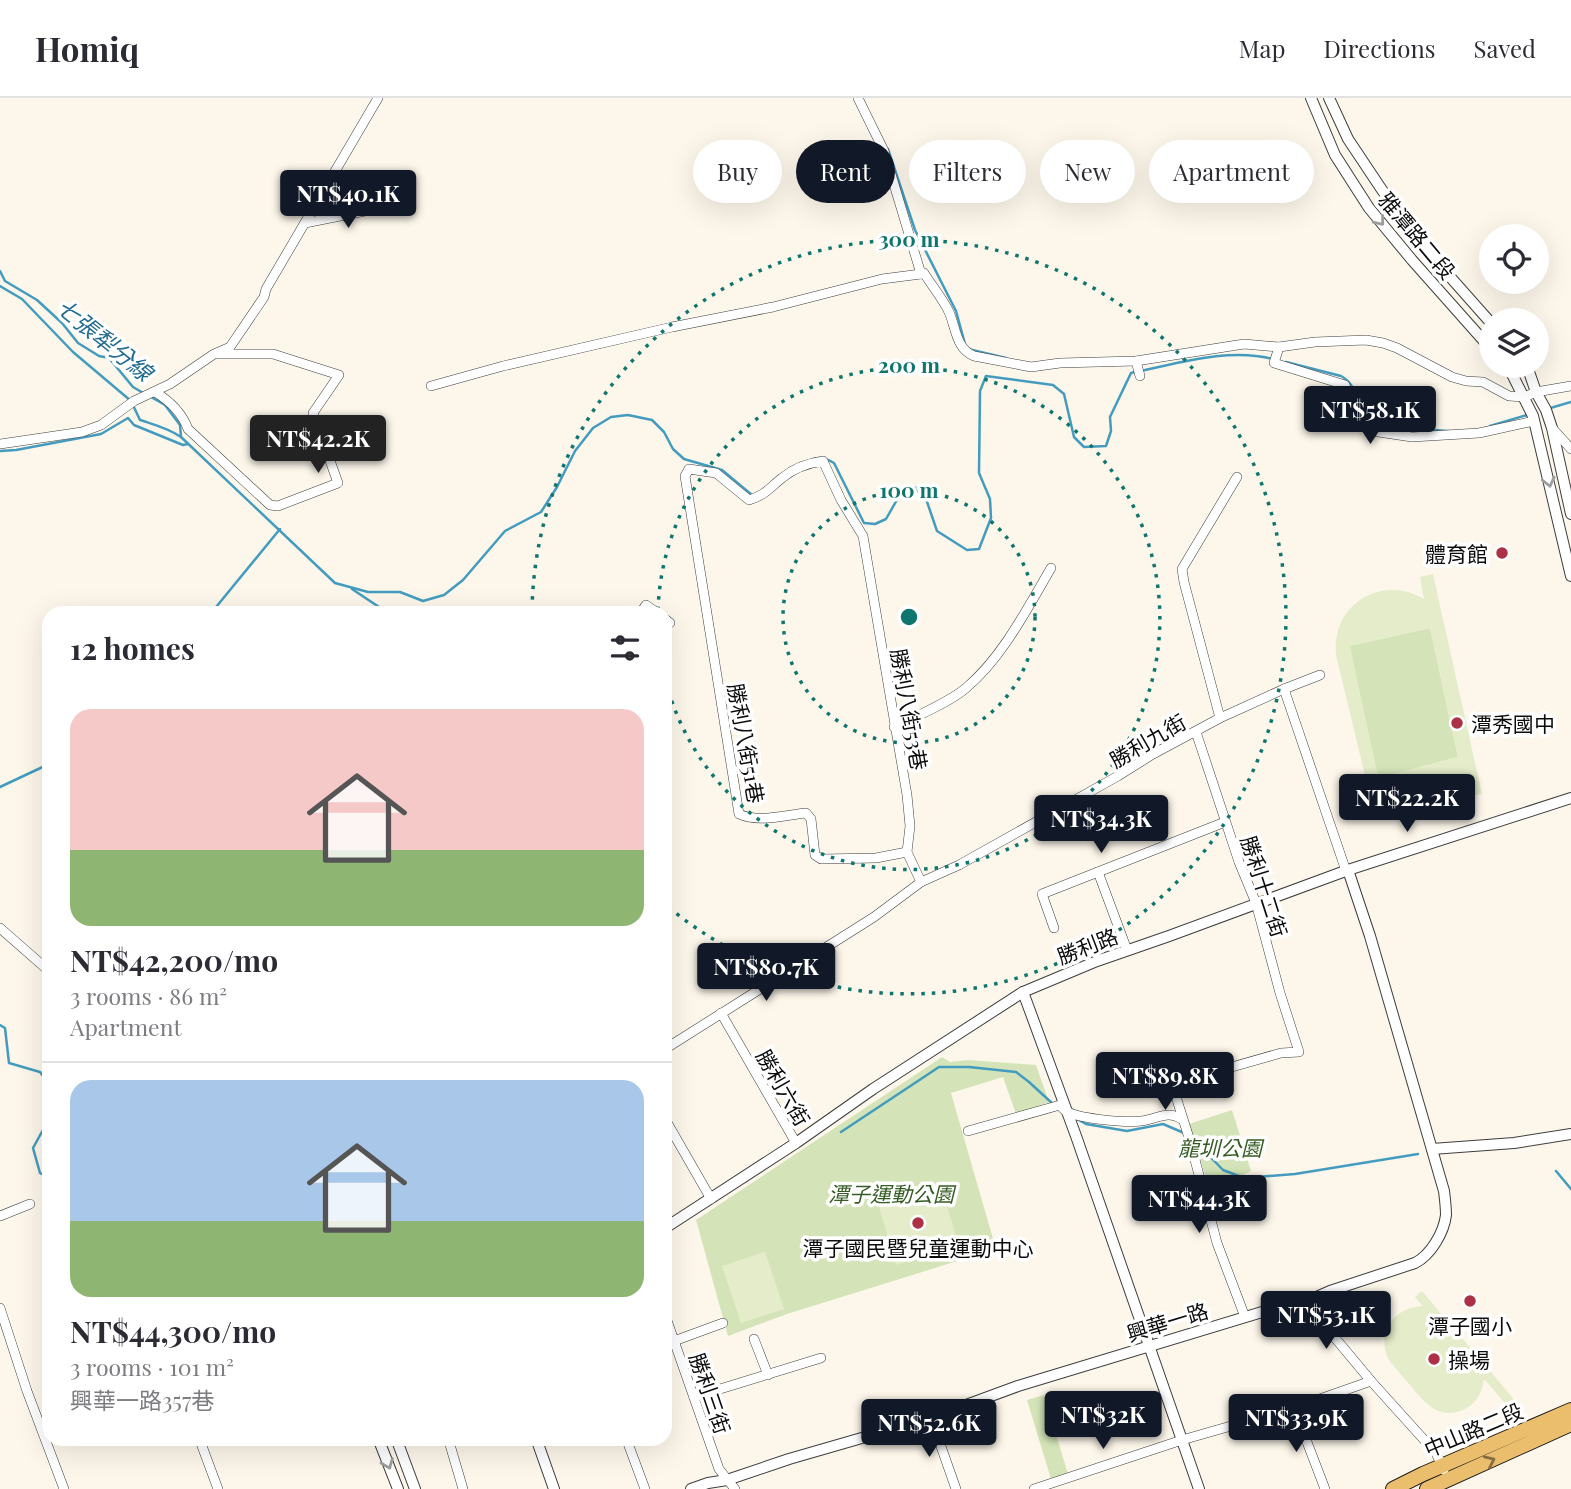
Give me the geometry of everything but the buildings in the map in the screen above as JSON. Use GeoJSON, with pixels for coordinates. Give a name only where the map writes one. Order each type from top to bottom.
{"type":"FeatureCollection","features":[{"type":"Feature","properties":{"kind":"main road","name":"中山路二段"},"geometry":{"type":"LineString","coordinates":[[1427,1489],[1446,1473],[1571,1410]]}},
{"type":"Feature","properties":{"kind":"main road","name":"中山路二段"},"geometry":{"type":"LineString","coordinates":[[1393,1489],[1446,1473],[1571,1424]]}},
{"type":"Feature","properties":{"kind":"street"},"geometry":{"type":"LineString","coordinates":[[0,444],[92,429],[134,401],[170,384],[214,354],[230,347],[264,296],[378,98]]}},
{"type":"Feature","properties":{"kind":"street"},"geometry":{"type":"LineString","coordinates":[[858,98],[884,151],[921,274]]}},
{"type":"Feature","properties":{"kind":"street","name":"雅潭路二段"},"geometry":{"type":"LineString","coordinates":[[1311,98],[1335,155],[1369,208],[1479,335]]}},
{"type":"Feature","properties":{"kind":"street","name":"雅潭路二段"},"geometry":{"type":"LineString","coordinates":[[1329,98],[1348,139],[1382,190],[1428,251],[1479,309]]}},
{"type":"Feature","properties":{"kind":"street"},"geometry":{"type":"LineString","coordinates":[[305,223],[385,207]]}},
{"type":"Feature","properties":{"kind":"street"},"geometry":{"type":"LineString","coordinates":[[431,386],[503,366],[672,327],[773,307],[882,279],[924,273],[949,311],[960,344],[966,353],[1031,367],[1060,363],[1136,361],[1244,344],[1279,347],[1315,342],[1366,341],[1397,348],[1452,377],[1483,382],[1509,396],[1538,396],[1571,386]]}},
{"type":"Feature","properties":{"kind":"street"},"geometry":{"type":"LineString","coordinates":[[1279,347],[1274,363],[1345,385],[1357,419],[1372,431],[1412,437],[1479,433],[1532,415]]}},
{"type":"Feature","properties":{"kind":"street"},"geometry":{"type":"LineString","coordinates":[[155,392],[168,400],[184,418],[188,429],[270,505],[278,506],[338,483],[313,413],[339,374],[273,354],[214,354]]}},
{"type":"Feature","properties":{"kind":"street"},"geometry":{"type":"LineString","coordinates":[[1136,361],[1140,376]]}},
{"type":"Feature","properties":{"kind":"street"},"geometry":{"type":"LineString","coordinates":[[1514,378],[1532,415],[1571,576]]}},
{"type":"Feature","properties":{"kind":"street"},"geometry":{"type":"LineString","coordinates":[[1532,378],[1552,428],[1571,514]]}},
{"type":"Feature","properties":{"kind":"street"},"geometry":{"type":"LineString","coordinates":[[1552,428],[1571,449]]}},
{"type":"Feature","properties":{"kind":"street","name":"勝利八街53巷"},"geometry":{"type":"LineString","coordinates":[[685,476],[689,469],[716,472],[749,500],[763,495],[783,476],[808,463],[823,461],[841,500],[863,536],[907,795],[910,826],[907,852],[921,882]]}},
{"type":"Feature","properties":{"kind":"street","name":"勝利八街51巷"},"geometry":{"type":"LineString","coordinates":[[685,476],[739,814],[757,818],[806,813],[811,819],[815,855],[821,859],[876,858],[907,852]]}},
{"type":"Feature","properties":{"kind":"street"},"geometry":{"type":"LineString","coordinates":[[1220,718],[1182,569],[1237,478]]}},
{"type":"Feature","properties":{"kind":"street"},"geometry":{"type":"LineString","coordinates":[[894,727],[965,690],[978,677],[1015,628],[1051,569]]}},
{"type":"Feature","properties":{"kind":"street","name":"勝利九街"},"geometry":{"type":"LineString","coordinates":[[721,1013],[874,917],[921,882],[959,865],[1220,718],[1320,675]]}},
{"type":"Feature","properties":{"kind":"street"},"geometry":{"type":"LineString","coordinates":[[1284,689],[1345,868],[1348,870]]}},
{"type":"Feature","properties":{"kind":"street","name":"勝利十二街"},"geometry":{"type":"LineString","coordinates":[[1183,1120],[1172,1084],[1281,1053],[1299,1052],[1256,903],[1239,862],[1196,732]]}},
{"type":"Feature","properties":{"kind":"street","name":"勝利路"},"geometry":{"type":"LineString","coordinates":[[672,1223],[1023,992],[1097,961],[1348,870],[1571,798]]}},
{"type":"Feature","properties":{"kind":"street"},"geometry":{"type":"LineString","coordinates":[[1054,928],[1042,894],[1225,822]]}},
{"type":"Feature","properties":{"kind":"street","name":"興華一路"},"geometry":{"type":"LineString","coordinates":[[691,1489],[708,1483],[731,1485],[789,1459],[931,1418],[1009,1389],[1245,1317],[1296,1302],[1305,1302],[1419,1262],[1429,1252],[1446,1216],[1444,1191],[1370,936],[1348,870]]}},
{"type":"Feature","properties":{"kind":"street"},"geometry":{"type":"LineString","coordinates":[[1098,872],[1127,950]]}},
{"type":"Feature","properties":{"kind":"street"},"geometry":{"type":"LineString","coordinates":[[0,928],[42,965]]}},
{"type":"Feature","properties":{"kind":"street"},"geometry":{"type":"LineString","coordinates":[[1023,992],[1061,1111],[1150,1347],[1199,1489]]}},
{"type":"Feature","properties":{"kind":"street"},"geometry":{"type":"LineString","coordinates":[[672,1044],[721,1013]]}},
{"type":"Feature","properties":{"kind":"street","name":"勝利六街"},"geometry":{"type":"LineString","coordinates":[[721,1013],[796,1143]]}},
{"type":"Feature","properties":{"kind":"street"},"geometry":{"type":"LineString","coordinates":[[968,1131],[1061,1111],[1121,1122],[1142,1121],[1168,1114],[1183,1120],[1217,1243],[1245,1317]]}},
{"type":"Feature","properties":{"kind":"street"},"geometry":{"type":"LineString","coordinates":[[672,1131],[710,1199]]}},
{"type":"Feature","properties":{"kind":"street"},"geometry":{"type":"LineString","coordinates":[[1432,1149],[1514,1143],[1571,1134]]}},
{"type":"Feature","properties":{"kind":"street"},"geometry":{"type":"LineString","coordinates":[[0,1216],[30,1204]]}},
{"type":"Feature","properties":{"kind":"street"},"geometry":{"type":"LineString","coordinates":[[1305,1302],[1436,1453],[1446,1473]]}},
{"type":"Feature","properties":{"kind":"street"},"geometry":{"type":"LineString","coordinates":[[0,1308],[42,1430]]}},
{"type":"Feature","properties":{"kind":"street"},"geometry":{"type":"LineString","coordinates":[[674,1341],[723,1323]]}},
{"type":"Feature","properties":{"kind":"street","name":"勝利三街"},"geometry":{"type":"LineString","coordinates":[[672,1335],[719,1469],[731,1485]]}},
{"type":"Feature","properties":{"kind":"street"},"geometry":{"type":"LineString","coordinates":[[754,1339],[768,1375]]}},
{"type":"Feature","properties":{"kind":"street"},"geometry":{"type":"LineString","coordinates":[[694,1397],[821,1358]]}},
{"type":"Feature","properties":{"kind":"street"},"geometry":{"type":"LineString","coordinates":[[1034,1489],[1371,1381]]}},
{"type":"Feature","properties":{"kind":"street"},"geometry":{"type":"LineString","coordinates":[[1293,1408],[1325,1489]]}},
{"type":"Feature","properties":{"kind":"street"},"geometry":{"type":"LineString","coordinates":[[931,1418],[956,1489]]}},
{"type":"Feature","properties":{"kind":"street"},"geometry":{"type":"LineString","coordinates":[[48,1446],[65,1489]]}},
{"type":"Feature","properties":{"kind":"street"},"geometry":{"type":"LineString","coordinates":[[202,1446],[218,1489]]}},
{"type":"Feature","properties":{"kind":"street"},"geometry":{"type":"LineString","coordinates":[[381,1446],[398,1489]]}},
{"type":"Feature","properties":{"kind":"street"},"geometry":{"type":"LineString","coordinates":[[399,1446],[415,1489]]}},
{"type":"Feature","properties":{"kind":"street"},"geometry":{"type":"LineString","coordinates":[[450,1446],[463,1489]]}},
{"type":"Feature","properties":{"kind":"street"},"geometry":{"type":"LineString","coordinates":[[539,1446],[554,1489]]}},
{"type":"Feature","properties":{"kind":"street"},"geometry":{"type":"LineString","coordinates":[[629,1446],[645,1489]]}},
{"type":"Feature","properties":{"kind":"green space"},"geometry":{"type":"Polygon","coordinates":[[[1433,574],[1482,794],[1468,797],[1464,784],[1445,804],[1435,809],[1413,812],[1392,806],[1374,793],[1367,784],[1336,655],[1337,637],[1342,621],[1351,608],[1362,598],[1376,592],[1392,590],[1408,592],[1424,599],[1420,577],[1433,574]],[[1430,628],[1350,646],[1379,778],[1458,757],[1430,628]]]}},
{"type":"Feature","properties":{"kind":"green space"},"geometry":{"type":"Polygon","coordinates":[[[1430,628],[1458,757],[1379,778],[1349,646],[1430,628]]]}},
{"type":"Feature","properties":{"kind":"green space","name":"潭子運動公園"},"geometry":{"type":"Polygon","coordinates":[[[942,1057],[950,1062],[969,1060],[1036,1065],[1049,1102],[1016,1114],[1003,1077],[951,1093],[996,1249],[787,1314],[728,1336],[696,1220],[942,1057]]]}},
{"type":"Feature","properties":{"kind":"green space","name":"龍圳公園"},"geometry":{"type":"Polygon","coordinates":[[[1232,1110],[1251,1171],[1234,1180],[1208,1184],[1189,1124],[1232,1110]]]}},
{"type":"Feature","properties":{"kind":"green space","name":"潭子國民暨兒童運動中心"},"geometry":{"type":"Polygon","coordinates":[[[940,1182],[959,1246],[896,1265],[877,1200],[940,1182]]]}},
{"type":"Feature","properties":{"kind":"green space"},"geometry":{"type":"Polygon","coordinates":[[[765,1252],[784,1309],[741,1323],[722,1266],[765,1252]]]}},
{"type":"Feature","properties":{"kind":"green space"},"geometry":{"type":"Polygon","coordinates":[[[1422,1291],[1517,1403],[1511,1410],[1484,1379],[1478,1397],[1469,1407],[1456,1412],[1440,1411],[1421,1398],[1389,1360],[1385,1350],[1386,1331],[1390,1323],[1403,1311],[1423,1306],[1415,1297],[1422,1291]]]}},
{"type":"Feature","properties":{"kind":"green space"},"geometry":{"type":"Polygon","coordinates":[[[1044,1395],[1068,1474],[1051,1479],[1027,1400],[1044,1395]]]}},
{"type":"Feature","properties":{"kind":"waterway"},"geometry":{"type":"LineString","coordinates":[[895,170],[915,230],[956,311],[965,344]]}},
{"type":"Feature","properties":{"kind":"waterway","name":"七張犁分線"},"geometry":{"type":"LineString","coordinates":[[0,271],[5,281],[37,300],[62,323],[78,343],[99,356],[109,358],[133,387],[145,394]]}},
{"type":"Feature","properties":{"kind":"waterway"},"geometry":{"type":"LineString","coordinates":[[0,286],[22,299],[73,352],[131,401],[140,420],[181,437],[335,583],[368,592],[400,592],[423,601],[444,595],[463,580],[505,531],[541,512],[575,451],[593,428],[611,417],[628,415],[652,420],[664,432],[673,449],[684,459],[722,470],[752,495]]}},
{"type":"Feature","properties":{"kind":"waterway"},"geometry":{"type":"LineString","coordinates":[[968,349],[1006,358]]}},
{"type":"Feature","properties":{"kind":"waterway"},"geometry":{"type":"LineString","coordinates":[[1141,371],[1223,356],[1273,359]]}},
{"type":"Feature","properties":{"kind":"waterway"},"geometry":{"type":"LineString","coordinates":[[1286,362],[1341,376],[1354,390],[1364,421]]}},
{"type":"Feature","properties":{"kind":"waterway"},"geometry":{"type":"LineString","coordinates":[[811,460],[822,458],[834,463],[864,523],[875,524],[886,519],[902,491],[911,487],[917,488],[924,493],[937,531],[967,550],[979,549],[991,518],[990,499],[979,473],[980,391],[986,376],[1053,385],[1064,394],[1074,437],[1084,447],[1106,446],[1111,431],[1110,417],[1131,373],[1135,372]]}},
{"type":"Feature","properties":{"kind":"waterway","name":"七張犁分線"},"geometry":{"type":"LineString","coordinates":[[151,397],[165,405],[180,425],[181,437]]}},
{"type":"Feature","properties":{"kind":"waterway"},"geometry":{"type":"LineString","coordinates":[[1547,409],[1571,402]]}},
{"type":"Feature","properties":{"kind":"waterway"},"geometry":{"type":"LineString","coordinates":[[1490,426],[1527,415]]}},
{"type":"Feature","properties":{"kind":"waterway"},"geometry":{"type":"LineString","coordinates":[[0,451],[101,434],[128,418],[134,425],[183,445],[188,444]]}},
{"type":"Feature","properties":{"kind":"waterway"},"geometry":{"type":"LineString","coordinates":[[1372,426],[1449,431]]}},
{"type":"Feature","properties":{"kind":"waterway"},"geometry":{"type":"LineString","coordinates":[[217,606],[280,529]]}},
{"type":"Feature","properties":{"kind":"waterway"},"geometry":{"type":"LineString","coordinates":[[352,589],[378,606]]}},
{"type":"Feature","properties":{"kind":"waterway"},"geometry":{"type":"LineString","coordinates":[[0,787],[42,767]]}},
{"type":"Feature","properties":{"kind":"waterway"},"geometry":{"type":"LineString","coordinates":[[0,1025],[5,1028],[9,1063],[42,1075]]}},
{"type":"Feature","properties":{"kind":"waterway"},"geometry":{"type":"LineString","coordinates":[[841,1132],[939,1067],[1016,1072],[1053,1104]]}},
{"type":"Feature","properties":{"kind":"waterway"},"geometry":{"type":"LineString","coordinates":[[1077,1119],[1086,1124],[1127,1131],[1163,1124],[1184,1133]]}},
{"type":"Feature","properties":{"kind":"waterway"},"geometry":{"type":"LineString","coordinates":[[42,1132],[33,1148],[42,1174]]}},
{"type":"Feature","properties":{"kind":"waterway"},"geometry":{"type":"LineString","coordinates":[[1193,1139],[1223,1170],[1244,1178],[1295,1174],[1418,1154]]}},
{"type":"Feature","properties":{"kind":"waterway"},"geometry":{"type":"LineString","coordinates":[[1556,1171],[1571,1189]]}},
{"type":"Feature","properties":{"kind":"place","name":"體育館"},"geometry":{"type":"Point","coordinates":[1502,553]}},
{"type":"Feature","properties":{"kind":"place","name":"潭秀國中"},"geometry":{"type":"Point","coordinates":[1457,723]}},
{"type":"Feature","properties":{"kind":"place","name":"潭子國民暨兒童運動中心"},"geometry":{"type":"Point","coordinates":[918,1223]}},
{"type":"Feature","properties":{"kind":"place","name":"潭子國小"},"geometry":{"type":"Point","coordinates":[1470,1301]}},
{"type":"Feature","properties":{"kind":"place","name":"操場"},"geometry":{"type":"Point","coordinates":[1434,1359]}}]}
